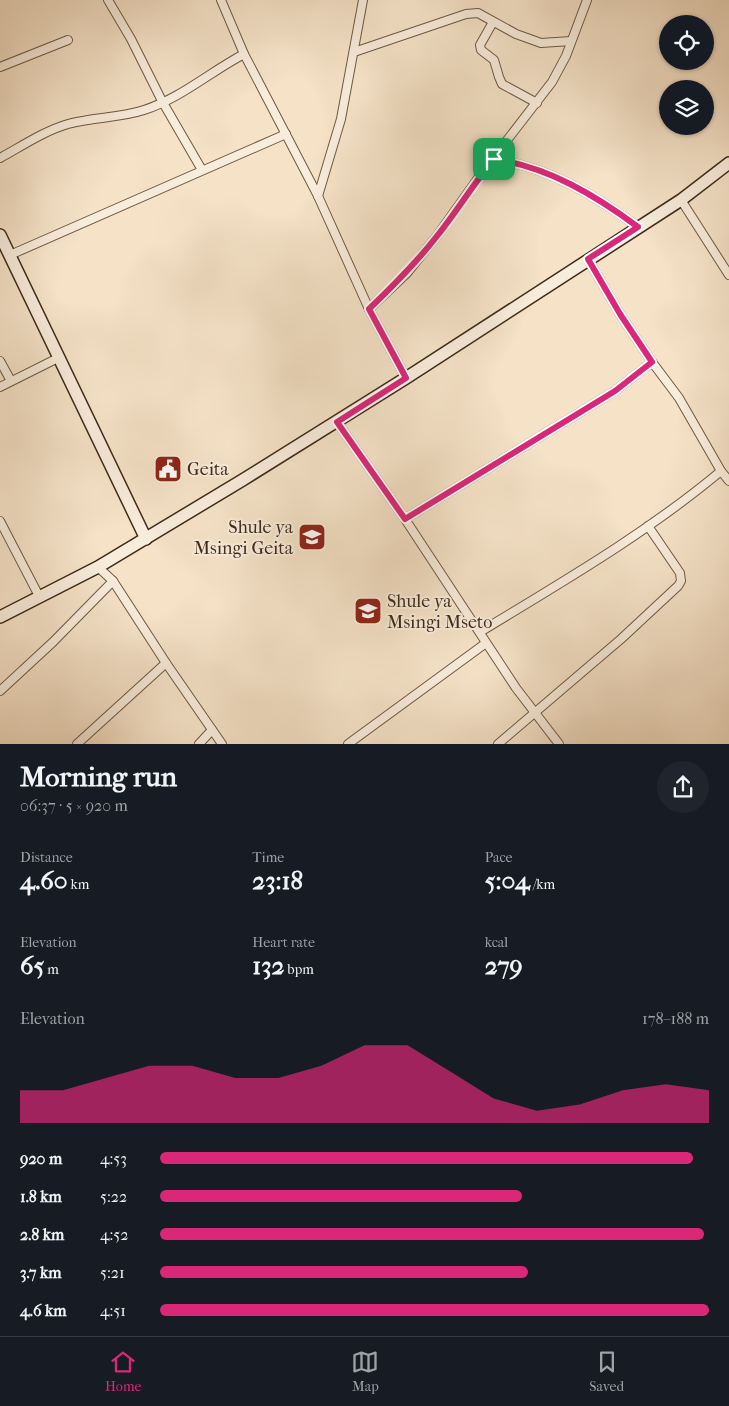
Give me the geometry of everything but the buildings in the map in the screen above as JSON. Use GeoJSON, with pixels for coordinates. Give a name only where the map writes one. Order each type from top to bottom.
{"type":"FeatureCollection","features":[{"type":"Feature","properties":{"kind":"street"},"geometry":{"type":"LineString","coordinates":[[108,0],[131,38],[162,101],[202,170]]}},
{"type":"Feature","properties":{"kind":"street"},"geometry":{"type":"LineString","coordinates":[[221,0],[244,54],[318,196],[369,309],[406,378]]}},
{"type":"Feature","properties":{"kind":"street"},"geometry":{"type":"LineString","coordinates":[[318,196],[341,119],[363,0]]}},
{"type":"Feature","properties":{"kind":"street"},"geometry":{"type":"LineString","coordinates":[[369,309],[407,273],[470,192],[484,170],[537,104],[560,68],[587,0]]}},
{"type":"Feature","properties":{"kind":"street"},"geometry":{"type":"LineString","coordinates":[[354,52],[466,14],[478,13],[516,34],[541,43],[570,41]]}},
{"type":"Feature","properties":{"kind":"street"},"geometry":{"type":"LineString","coordinates":[[493,22],[480,45],[481,50],[494,60],[498,77],[502,84],[537,104]]}},
{"type":"Feature","properties":{"kind":"street"},"geometry":{"type":"LineString","coordinates":[[0,67],[68,40]]}},
{"type":"Feature","properties":{"kind":"street"},"geometry":{"type":"LineString","coordinates":[[0,158],[51,129],[144,110],[188,88],[224,64],[244,54]]}},
{"type":"Feature","properties":{"kind":"street"},"geometry":{"type":"LineString","coordinates":[[10,255],[286,134]]}},
{"type":"Feature","properties":{"kind":"street"},"geometry":{"type":"LineString","coordinates":[[494,159],[521,164],[558,178],[587,192],[638,227]]}},
{"type":"Feature","properties":{"kind":"street"},"geometry":{"type":"LineString","coordinates":[[0,617],[98,567],[337,422],[681,200],[729,163]]}},
{"type":"Feature","properties":{"kind":"street"},"geometry":{"type":"LineString","coordinates":[[681,200],[729,275]]}},
{"type":"Feature","properties":{"kind":"street"},"geometry":{"type":"LineString","coordinates":[[0,235],[146,539]]}},
{"type":"Feature","properties":{"kind":"street"},"geometry":{"type":"LineString","coordinates":[[588,259],[620,314],[679,398],[721,471],[729,481]]}},
{"type":"Feature","properties":{"kind":"street"},"geometry":{"type":"LineString","coordinates":[[0,386],[58,358]]}},
{"type":"Feature","properties":{"kind":"street"},"geometry":{"type":"LineString","coordinates":[[0,361],[11,381]]}},
{"type":"Feature","properties":{"kind":"street"},"geometry":{"type":"LineString","coordinates":[[405,519],[615,391],[652,362]]}},
{"type":"Feature","properties":{"kind":"street"},"geometry":{"type":"LineString","coordinates":[[337,422],[405,519],[516,688],[559,744]]}},
{"type":"Feature","properties":{"kind":"street"},"geometry":{"type":"LineString","coordinates":[[480,632],[594,562],[648,526],[699,490],[721,471]]}},
{"type":"Feature","properties":{"kind":"street"},"geometry":{"type":"LineString","coordinates":[[0,521],[40,598]]}},
{"type":"Feature","properties":{"kind":"street"},"geometry":{"type":"LineString","coordinates":[[498,744],[664,600],[680,581],[680,572],[648,526]]}},
{"type":"Feature","properties":{"kind":"street"},"geometry":{"type":"LineString","coordinates":[[98,567],[113,581],[166,663],[222,744]]}},
{"type":"Feature","properties":{"kind":"street"},"geometry":{"type":"LineString","coordinates":[[0,691],[53,642],[113,581]]}},
{"type":"Feature","properties":{"kind":"street"},"geometry":{"type":"LineString","coordinates":[[348,744],[486,643]]}},
{"type":"Feature","properties":{"kind":"street"},"geometry":{"type":"LineString","coordinates":[[77,744],[166,663]]}},
{"type":"Feature","properties":{"kind":"street"},"geometry":{"type":"LineString","coordinates":[[199,744],[212,730]]}},
{"type":"Feature","properties":{"kind":"place","name":"Geita"},"geometry":{"type":"Point","coordinates":[168,469]}},
{"type":"Feature","properties":{"kind":"place","name":"Shule ya Msingi Geita"},"geometry":{"type":"Point","coordinates":[312,537]}},
{"type":"Feature","properties":{"kind":"place","name":"Shule ya Msingi Mseto"},"geometry":{"type":"Point","coordinates":[368,611]}},
{"type":"Feature","properties":{"kind":"route"},"geometry":{"type":"LineString","coordinates":[[494,159],[521,164],[558,178],[587,192],[638,227],[588,259],[620,314],[652,362],[615,391],[405,519],[337,422],[406,378],[369,309],[407,273],[494,159]]}}]}
